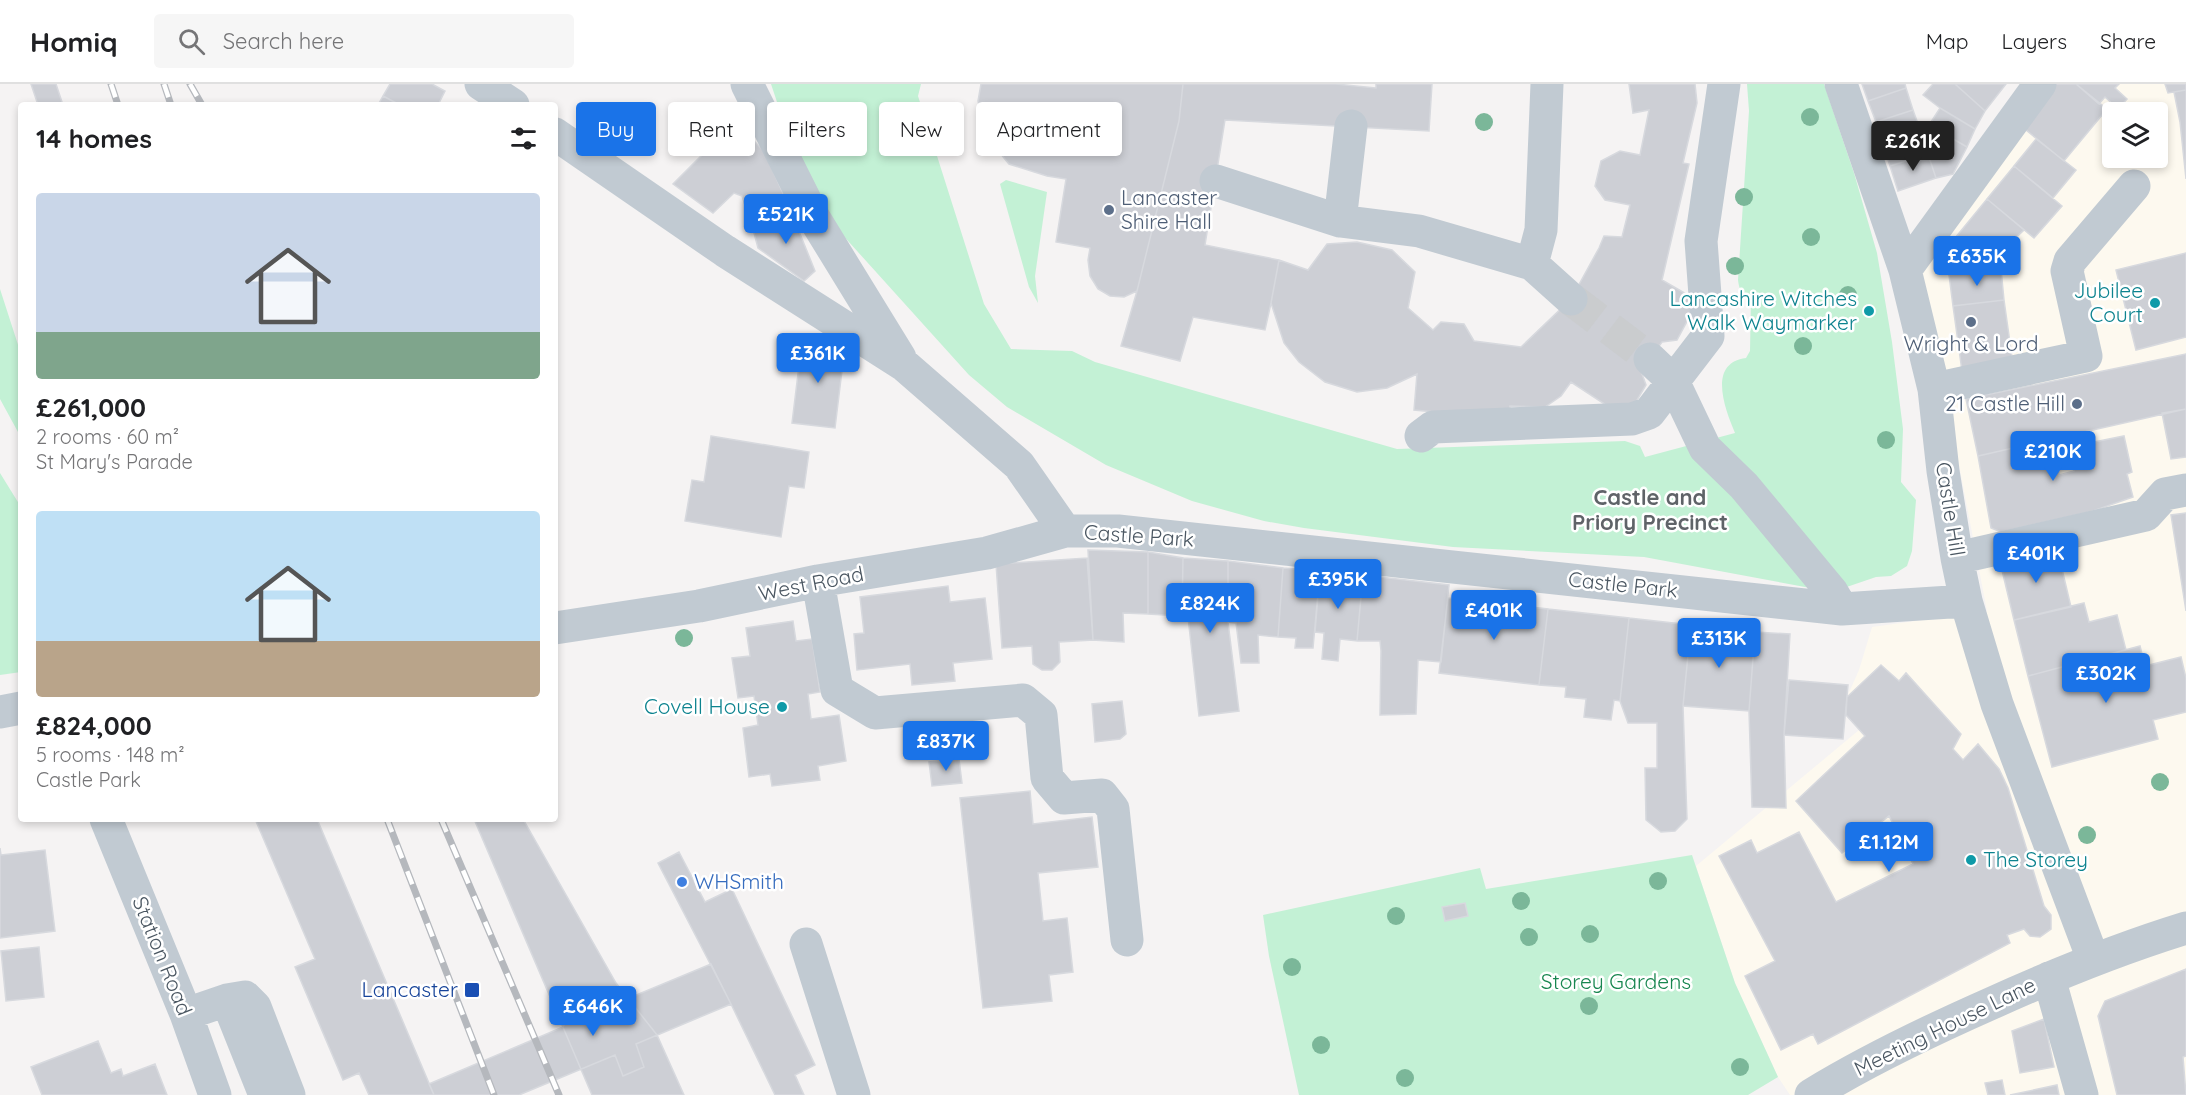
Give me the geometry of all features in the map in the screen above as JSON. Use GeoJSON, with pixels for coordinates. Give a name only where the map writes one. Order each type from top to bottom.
{"type":"FeatureCollection","features":[{"type":"Feature","properties":{"kind":"street"},"geometry":{"type":"LineString","coordinates":[[747,84],[814,218],[904,365]]}},
{"type":"Feature","properties":{"kind":"street"},"geometry":{"type":"LineString","coordinates":[[1532,264],[1541,230],[1546,84]]}},
{"type":"Feature","properties":{"kind":"street"},"geometry":{"type":"LineString","coordinates":[[1420,436],[1433,427],[1632,419],[1649,413],[1662,370],[1708,336],[1701,241],[1724,84]]}},
{"type":"Feature","properties":{"kind":"street","name":"Castle Hill"},"geometry":{"type":"LineString","coordinates":[[1842,84],[1905,270],[1934,389],[1943,471],[1966,601],[1996,704],[2093,959]]}},
{"type":"Feature","properties":{"kind":"street"},"geometry":{"type":"LineString","coordinates":[[1905,270],[2040,84]]}},
{"type":"Feature","properties":{"kind":"street"},"geometry":{"type":"LineString","coordinates":[[1340,221],[1351,126]]}},
{"type":"Feature","properties":{"kind":"street"},"geometry":{"type":"LineString","coordinates":[[558,136],[725,251],[904,365],[1019,465],[1065,531]]}},
{"type":"Feature","properties":{"kind":"street"},"geometry":{"type":"LineString","coordinates":[[1216,182],[1340,221],[1419,231],[1532,264],[1571,299]]}},
{"type":"Feature","properties":{"kind":"street"},"geometry":{"type":"LineString","coordinates":[[1934,389],[2086,356],[2067,271],[2070,261],[2134,186]]}},
{"type":"Feature","properties":{"kind":"street"},"geometry":{"type":"LineString","coordinates":[[1662,370],[1705,448],[1744,486],[1832,592],[1842,609]]}},
{"type":"Feature","properties":{"kind":"street"},"geometry":{"type":"LineString","coordinates":[[1957,558],[2146,515],[2165,494],[2186,490]]}},
{"type":"Feature","properties":{"kind":"street","name":"West Road"},"geometry":{"type":"LineString","coordinates":[[558,628],[699,606],[818,581],[987,553],[1065,531]]}},
{"type":"Feature","properties":{"kind":"street","name":"Castle Park"},"geometry":{"type":"LineString","coordinates":[[1065,531],[1118,531],[1842,609],[1966,601]]}},
{"type":"Feature","properties":{"kind":"street"},"geometry":{"type":"LineString","coordinates":[[818,581],[837,690],[875,713],[1023,700],[1041,715],[1047,778],[1064,798],[1101,795],[1113,809],[1126,940]]}},
{"type":"Feature","properties":{"kind":"street"},"geometry":{"type":"LineString","coordinates":[[0,712],[18,709]]}},
{"type":"Feature","properties":{"kind":"street","name":"Station Road"},"geometry":{"type":"LineString","coordinates":[[106,822],[186,1014],[215,1095]]}},
{"type":"Feature","properties":{"kind":"street","name":"Meeting House Lane"},"geometry":{"type":"LineString","coordinates":[[1811,1095],[1923,1034],[2093,959],[2186,928]]}},
{"type":"Feature","properties":{"kind":"street"},"geometry":{"type":"LineString","coordinates":[[806,944],[854,1095]]}},
{"type":"Feature","properties":{"kind":"street"},"geometry":{"type":"LineString","coordinates":[[2049,978],[2082,1095]]}},
{"type":"Feature","properties":{"kind":"street"},"geometry":{"type":"LineString","coordinates":[[186,1014],[227,1000],[245,997],[255,1007],[289,1095]]}},
{"type":"Feature","properties":{"kind":"street"},"geometry":{"type":"LineString","coordinates":[[227,1000],[265,1095]]}},
{"type":"Feature","properties":{"kind":"shaded area"},"geometry":{"type":"Polygon","coordinates":[[[2049,84],[2186,84],[2186,1095],[1790,1095],[1778,1077],[1735,983],[1696,866],[1859,730],[1846,715],[1847,697],[1859,670],[1872,627],[1987,611],[1922,272],[2049,84]]]}},
{"type":"Feature","properties":{"kind":"green space"},"geometry":{"type":"Polygon","coordinates":[[[771,84],[921,84],[918,96],[920,102],[879,102],[879,156],[937,156],[984,304],[1011,349],[1072,351],[1095,362],[1397,449],[1625,441],[1640,446],[1645,457],[1735,433],[1727,412],[1722,388],[1726,368],[1746,358],[1750,351],[1751,297],[1743,293],[1738,280],[1749,111],[1747,84],[1824,84],[1854,173],[1877,253],[1892,342],[1903,429],[1901,482],[1916,500],[1912,551],[1907,566],[1891,576],[1876,577],[1832,592],[1644,557],[1453,547],[1304,528],[1264,521],[1192,501],[1106,465],[1007,407],[969,375],[830,221],[799,156],[867,156],[867,102],[777,102],[771,84]]]}},
{"type":"Feature","properties":{"kind":"green space"},"geometry":{"type":"Polygon","coordinates":[[[1006,180],[1047,192],[1035,276],[1038,303],[1029,287],[1000,184],[1006,180]]]}},
{"type":"Feature","properties":{"kind":"green space"},"geometry":{"type":"Polygon","coordinates":[[[0,289],[18,345],[18,432],[0,399],[0,289]]]}},
{"type":"Feature","properties":{"kind":"green space"},"geometry":{"type":"Polygon","coordinates":[[[0,473],[18,502],[18,672],[0,675],[0,473]]]}},
{"type":"Feature","properties":{"kind":"green space","name":"Storey Gardens"},"geometry":{"type":"Polygon","coordinates":[[[1692,855],[1735,983],[1778,1077],[1748,1095],[1299,1095],[1269,956],[1263,915],[1480,868],[1486,889],[1692,855]]]}},
{"type":"Feature","properties":{"kind":"building"},"geometry":{"type":"Polygon","coordinates":[[[31,84],[56,84],[62,102],[37,102],[31,84]]]}},
{"type":"Feature","properties":{"kind":"building"},"geometry":{"type":"Polygon","coordinates":[[[390,84],[432,84],[445,91],[440,102],[394,102],[383,96],[390,84]]]}},
{"type":"Feature","properties":{"kind":"building","name":"Lancaster Shire Hall"},"geometry":{"type":"Polygon","coordinates":[[[981,84],[1183,84],[1179,121],[1137,291],[1124,297],[1110,296],[1098,289],[1090,276],[1088,260],[1090,248],[1056,242],[1066,179],[1047,176],[1009,164],[1002,156],[1122,156],[1122,102],[978,101],[981,84]]]}},
{"type":"Feature","properties":{"kind":"building"},"geometry":{"type":"Polygon","coordinates":[[[1183,84],[1336,84],[1376,88],[1376,84],[1432,84],[1429,131],[1225,120],[1205,245],[1279,260],[1271,303],[1265,330],[1193,317],[1180,361],[1121,346],[1179,121],[1183,84]]]}},
{"type":"Feature","properties":{"kind":"building"},"geometry":{"type":"Polygon","coordinates":[[[1629,84],[1695,84],[1697,103],[1683,163],[1689,164],[1662,280],[1688,295],[1691,314],[1677,340],[1662,342],[1641,371],[1646,385],[1633,407],[1609,407],[1571,382],[1561,396],[1545,407],[1510,406],[1509,416],[1414,410],[1417,374],[1387,388],[1357,392],[1325,382],[1299,362],[1284,343],[1271,303],[1279,260],[1308,270],[1327,244],[1357,242],[1392,250],[1415,272],[1408,308],[1433,330],[1441,322],[1464,324],[1474,341],[1521,347],[1571,299],[1604,236],[1622,237],[1630,205],[1605,200],[1595,186],[1601,161],[1620,151],[1640,155],[1649,110],[1633,113],[1629,84]]]}},
{"type":"Feature","properties":{"kind":"building"},"geometry":{"type":"Polygon","coordinates":[[[1862,84],[1905,84],[1906,88],[1868,101],[1862,84]]]}},
{"type":"Feature","properties":{"kind":"building"},"geometry":{"type":"Polygon","coordinates":[[[1933,84],[1955,84],[1985,111],[1975,129],[1923,95],[1933,84]]]}},
{"type":"Feature","properties":{"kind":"building"},"geometry":{"type":"Polygon","coordinates":[[[1955,84],[2006,84],[1985,111],[1955,84]]]}},
{"type":"Feature","properties":{"kind":"building"},"geometry":{"type":"Polygon","coordinates":[[[2055,84],[2076,84],[2102,105],[2102,115],[2064,161],[2021,126],[2055,84]]]}},
{"type":"Feature","properties":{"kind":"building"},"geometry":{"type":"Polygon","coordinates":[[[2076,84],[2119,84],[2115,88],[2127,99],[2124,102],[2110,102],[2105,97],[2099,104],[2076,84]]]}},
{"type":"Feature","properties":{"kind":"building"},"geometry":{"type":"Polygon","coordinates":[[[2165,84],[2186,84],[2186,90],[2168,93],[2165,84]]]}},
{"type":"Feature","properties":{"kind":"building"},"geometry":{"type":"Polygon","coordinates":[[[1906,88],[1913,110],[1876,122],[1868,101],[1906,88]]]}},
{"type":"Feature","properties":{"kind":"building"},"geometry":{"type":"Polygon","coordinates":[[[2186,90],[2186,179],[2180,122],[2174,92],[2186,90]]]}},
{"type":"Feature","properties":{"kind":"building"},"geometry":{"type":"Polygon","coordinates":[[[383,96],[394,102],[380,102],[383,96]]]}},
{"type":"Feature","properties":{"kind":"building"},"geometry":{"type":"Polygon","coordinates":[[[1940,108],[1975,129],[1967,147],[1929,125],[1940,108]]]}},
{"type":"Feature","properties":{"kind":"building"},"geometry":{"type":"Polygon","coordinates":[[[1913,110],[1921,132],[1883,144],[1876,122],[1913,110]]]}},
{"type":"Feature","properties":{"kind":"building"},"geometry":{"type":"Polygon","coordinates":[[[1929,125],[1967,147],[1953,174],[1936,178],[1922,136],[1929,125]]]}},
{"type":"Feature","properties":{"kind":"building"},"geometry":{"type":"Polygon","coordinates":[[[1921,132],[1928,154],[1890,166],[1883,144],[1921,132]]]}},
{"type":"Feature","properties":{"kind":"building"},"geometry":{"type":"Polygon","coordinates":[[[2036,139],[2076,170],[2053,198],[2014,166],[2036,139]]]}},
{"type":"Feature","properties":{"kind":"building"},"geometry":{"type":"Polygon","coordinates":[[[755,142],[764,151],[790,209],[754,233],[742,196],[734,193],[713,213],[673,184],[701,156],[755,156],[755,142]]]}},
{"type":"Feature","properties":{"kind":"building"},"geometry":{"type":"Polygon","coordinates":[[[1928,154],[1936,178],[1898,191],[1890,166],[1928,154]]]}},
{"type":"Feature","properties":{"kind":"building"},"geometry":{"type":"Polygon","coordinates":[[[2014,166],[2062,206],[2034,238],[1987,199],[2014,166]]]}},
{"type":"Feature","properties":{"kind":"building"},"geometry":{"type":"Polygon","coordinates":[[[1987,199],[2024,230],[2005,248],[1951,243],[1987,199]]]}},
{"type":"Feature","properties":{"kind":"building"},"geometry":{"type":"Polygon","coordinates":[[[790,209],[815,271],[804,281],[758,248],[754,233],[790,209]]]}},
{"type":"Feature","properties":{"kind":"building"},"geometry":{"type":"Polygon","coordinates":[[[1951,243],[2005,248],[2001,255],[2001,269],[1949,275],[1951,243]]]}},
{"type":"Feature","properties":{"kind":"building","name":"Jubilee Court"},"geometry":{"type":"Polygon","coordinates":[[[2186,253],[2186,337],[2136,350],[2116,270],[2186,253]]]}},
{"type":"Feature","properties":{"kind":"building"},"geometry":{"type":"Polygon","coordinates":[[[2001,269],[2004,300],[1953,306],[1949,275],[2001,269]]]}},
{"type":"Feature","properties":{"kind":"building"},"geometry":{"type":"Polygon","coordinates":[[[2004,300],[2013,364],[1962,371],[1953,306],[2004,300]]]}},
{"type":"Feature","properties":{"kind":"building"},"geometry":{"type":"Polygon","coordinates":[[[802,341],[845,346],[835,428],[792,423],[802,341]]]}},
{"type":"Feature","properties":{"kind":"building","name":"21 Castle Hill"},"geometry":{"type":"Polygon","coordinates":[[[2186,354],[2186,409],[1978,456],[1966,399],[2186,354]]]}},
{"type":"Feature","properties":{"kind":"building"},"geometry":{"type":"Polygon","coordinates":[[[2186,409],[2186,457],[2171,459],[2162,413],[2186,409]]]}},
{"type":"Feature","properties":{"kind":"building"},"geometry":{"type":"Polygon","coordinates":[[[711,436],[809,452],[804,488],[789,486],[781,537],[685,521],[692,480],[704,482],[711,436]]]}},
{"type":"Feature","properties":{"kind":"building"},"geometry":{"type":"Polygon","coordinates":[[[2124,436],[2132,472],[2127,474],[2133,497],[2090,512],[2001,532],[1991,528],[1978,456],[2053,439],[2059,475],[2074,471],[2069,447],[2124,436]]]}},
{"type":"Feature","properties":{"kind":"building"},"geometry":{"type":"Polygon","coordinates":[[[2186,513],[2186,611],[2171,515],[2186,513]]]}},
{"type":"Feature","properties":{"kind":"building"},"geometry":{"type":"Polygon","coordinates":[[[2057,548],[2071,607],[2014,620],[2000,562],[2057,548]]]}},
{"type":"Feature","properties":{"kind":"building"},"geometry":{"type":"Polygon","coordinates":[[[1088,550],[1148,552],[1148,614],[1123,613],[1124,642],[1093,640],[1088,550]]]}},
{"type":"Feature","properties":{"kind":"building"},"geometry":{"type":"Polygon","coordinates":[[[1148,552],[1183,558],[1182,616],[1148,614],[1148,552]]]}},
{"type":"Feature","properties":{"kind":"building"},"geometry":{"type":"Polygon","coordinates":[[[1087,558],[1093,640],[1059,642],[1060,662],[1052,670],[1042,670],[1033,664],[1032,646],[1002,648],[996,564],[1087,558]]]}},
{"type":"Feature","properties":{"kind":"building"},"geometry":{"type":"Polygon","coordinates":[[[1183,558],[1228,561],[1228,622],[1239,711],[1199,716],[1188,617],[1182,616],[1183,558]]]}},
{"type":"Feature","properties":{"kind":"building"},"geometry":{"type":"Polygon","coordinates":[[[1228,561],[1283,568],[1278,637],[1258,635],[1259,663],[1241,663],[1236,623],[1228,622],[1228,561]]]}},
{"type":"Feature","properties":{"kind":"building"},"geometry":{"type":"Polygon","coordinates":[[[1283,568],[1320,571],[1313,648],[1295,648],[1296,638],[1278,637],[1283,568]]]}},
{"type":"Feature","properties":{"kind":"building"},"geometry":{"type":"Polygon","coordinates":[[[1320,571],[1363,575],[1357,641],[1340,639],[1338,661],[1322,659],[1324,633],[1315,632],[1320,571]]]}},
{"type":"Feature","properties":{"kind":"building"},"geometry":{"type":"Polygon","coordinates":[[[1363,575],[1449,585],[1441,662],[1418,660],[1416,714],[1380,715],[1380,641],[1357,641],[1363,575]]]}},
{"type":"Feature","properties":{"kind":"building"},"geometry":{"type":"Polygon","coordinates":[[[948,586],[950,602],[985,598],[992,659],[953,663],[955,681],[912,685],[910,664],[857,670],[854,634],[864,633],[860,597],[948,586]]]}},
{"type":"Feature","properties":{"kind":"building"},"geometry":{"type":"Polygon","coordinates":[[[1448,598],[1548,609],[1539,685],[1439,673],[1448,598]]]}},
{"type":"Feature","properties":{"kind":"building"},"geometry":{"type":"Polygon","coordinates":[[[2084,603],[2089,622],[2117,615],[2126,650],[2028,676],[2014,620],[2084,603]]]}},
{"type":"Feature","properties":{"kind":"building"},"geometry":{"type":"Polygon","coordinates":[[[1548,609],[1629,618],[1620,701],[1614,700],[1611,720],[1584,717],[1586,699],[1565,697],[1566,687],[1539,685],[1548,609]]]}},
{"type":"Feature","properties":{"kind":"building"},"geometry":{"type":"Polygon","coordinates":[[[1629,618],[1691,625],[1683,706],[1687,819],[1675,831],[1661,832],[1646,820],[1645,768],[1657,768],[1657,723],[1628,723],[1620,701],[1629,618]]]}},
{"type":"Feature","properties":{"kind":"building","name":"Covell House"},"geometry":{"type":"Polygon","coordinates":[[[793,621],[796,641],[812,639],[820,692],[808,694],[811,719],[839,715],[846,761],[818,766],[820,780],[772,786],[770,774],[749,777],[743,728],[758,725],[754,696],[738,698],[732,658],[750,656],[746,628],[793,621]]]}},
{"type":"Feature","properties":{"kind":"building"},"geometry":{"type":"Polygon","coordinates":[[[1691,625],[1755,632],[1749,711],[1683,706],[1691,625]]]}},
{"type":"Feature","properties":{"kind":"building"},"geometry":{"type":"Polygon","coordinates":[[[1755,632],[1790,634],[1784,735],[1786,808],[1752,807],[1749,711],[1755,632]]]}},
{"type":"Feature","properties":{"kind":"building"},"geometry":{"type":"Polygon","coordinates":[[[2140,646],[2145,666],[2181,657],[2186,678],[2186,712],[2153,720],[2158,739],[2052,767],[2028,676],[2140,646]]]}},
{"type":"Feature","properties":{"kind":"building","name":"The Storey"},"geometry":{"type":"Polygon","coordinates":[[[1881,665],[1899,681],[1906,673],[1961,734],[1953,749],[1963,760],[1978,744],[1999,769],[2008,788],[2044,906],[2051,915],[2051,929],[2040,937],[2030,936],[2024,929],[2007,935],[2010,943],[1818,1044],[1813,1034],[1781,1050],[1745,976],[1775,961],[1719,856],[1751,840],[1757,853],[1799,832],[1836,902],[1913,864],[1889,816],[1842,853],[1796,801],[1865,736],[1846,715],[1847,697],[1881,665]]]}},
{"type":"Feature","properties":{"kind":"building"},"geometry":{"type":"Polygon","coordinates":[[[1789,680],[1848,685],[1843,739],[1784,735],[1789,680]]]}},
{"type":"Feature","properties":{"kind":"building"},"geometry":{"type":"Polygon","coordinates":[[[1122,701],[1126,734],[1120,739],[1095,742],[1092,704],[1122,701]]]}},
{"type":"Feature","properties":{"kind":"building"},"geometry":{"type":"Polygon","coordinates":[[[959,759],[962,783],[932,786],[929,762],[959,759]]]}},
{"type":"Feature","properties":{"kind":"building"},"geometry":{"type":"Polygon","coordinates":[[[1030,791],[1033,824],[1092,817],[1098,867],[1038,873],[1043,921],[1067,918],[1073,972],[1049,975],[1052,1001],[983,1008],[960,798],[1030,791]]]}},
{"type":"Feature","properties":{"kind":"building"},"geometry":{"type":"Polygon","coordinates":[[[256,822],[318,822],[434,1095],[369,1095],[359,1073],[343,1080],[295,967],[315,959],[256,822]]]}},
{"type":"Feature","properties":{"kind":"building"},"geometry":{"type":"Polygon","coordinates":[[[475,822],[525,822],[616,983],[657,1035],[684,1095],[592,1095],[475,822]]]}},
{"type":"Feature","properties":{"kind":"building"},"geometry":{"type":"Polygon","coordinates":[[[0,848],[1,855],[45,850],[55,931],[0,938],[0,848]]]}},
{"type":"Feature","properties":{"kind":"building"},"geometry":{"type":"Polygon","coordinates":[[[679,852],[705,902],[732,889],[815,1065],[795,1075],[804,1095],[775,1095],[658,863],[679,852]]]}},
{"type":"Feature","properties":{"kind":"building"},"geometry":{"type":"Polygon","coordinates":[[[1465,903],[1468,916],[1445,921],[1442,907],[1465,903]]]}},
{"type":"Feature","properties":{"kind":"building"},"geometry":{"type":"Polygon","coordinates":[[[39,947],[44,997],[6,1001],[1,951],[39,947]]]}},
{"type":"Feature","properties":{"kind":"building"},"geometry":{"type":"Polygon","coordinates":[[[711,964],[731,1004],[636,1044],[644,1067],[623,1076],[615,1055],[519,1095],[434,1095],[429,1084],[563,1027],[579,999],[607,989],[634,996],[711,964]]]}},
{"type":"Feature","properties":{"kind":"building"},"geometry":{"type":"Polygon","coordinates":[[[2186,969],[2186,1056],[2183,1057],[2186,1095],[2117,1095],[2098,1016],[2105,1001],[2186,969]]]}},
{"type":"Feature","properties":{"kind":"building"},"geometry":{"type":"Polygon","coordinates":[[[2044,1019],[2054,1067],[2020,1073],[2012,1031],[2044,1019]]]}},
{"type":"Feature","properties":{"kind":"building"},"geometry":{"type":"Polygon","coordinates":[[[98,1041],[111,1073],[121,1069],[123,1076],[155,1064],[167,1095],[42,1095],[31,1067],[98,1041]]]}},
{"type":"Feature","properties":{"kind":"building"},"geometry":{"type":"Polygon","coordinates":[[[2002,1080],[2005,1095],[1988,1095],[1985,1083],[2002,1080]]]}},
{"type":"Feature","properties":{"kind":"building"},"geometry":{"type":"Polygon","coordinates":[[[2057,1085],[2059,1095],[2010,1095],[2057,1085]]]}},
{"type":"Feature","properties":{"kind":"tunnel"},"geometry":{"type":"LineString","coordinates":[[1571,299],[1650,359]]}},
{"type":"Feature","properties":{"kind":"railway"},"geometry":{"type":"LineString","coordinates":[[111,84],[117,102]]}},
{"type":"Feature","properties":{"kind":"railway"},"geometry":{"type":"LineString","coordinates":[[164,84],[170,102]]}},
{"type":"Feature","properties":{"kind":"railway"},"geometry":{"type":"LineString","coordinates":[[190,84],[200,102]]}},
{"type":"Feature","properties":{"kind":"railway"},"geometry":{"type":"LineString","coordinates":[[388,822],[494,1095]]}},
{"type":"Feature","properties":{"kind":"railway"},"geometry":{"type":"LineString","coordinates":[[442,822],[559,1095]]}},
{"type":"Feature","properties":{"kind":"place","name":"Lancaster Shire Hall"},"geometry":{"type":"Point","coordinates":[1109,210]}},
{"type":"Feature","properties":{"kind":"place","name":"Jubilee Court"},"geometry":{"type":"Point","coordinates":[2155,303]}},
{"type":"Feature","properties":{"kind":"place","name":"Lancashire Witches Walk Waymarker"},"geometry":{"type":"Point","coordinates":[1869,311]}},
{"type":"Feature","properties":{"kind":"place","name":"Wright & Lord"},"geometry":{"type":"Point","coordinates":[1971,322]}},
{"type":"Feature","properties":{"kind":"place","name":"21 Castle Hill"},"geometry":{"type":"Point","coordinates":[2077,404]}},
{"type":"Feature","properties":{"kind":"place","name":"Covell House"},"geometry":{"type":"Point","coordinates":[782,707]}},
{"type":"Feature","properties":{"kind":"place","name":"The Storey"},"geometry":{"type":"Point","coordinates":[1971,860]}},
{"type":"Feature","properties":{"kind":"place","name":"WHSmith"},"geometry":{"type":"Point","coordinates":[682,882]}},
{"type":"Feature","properties":{"kind":"place","name":"Lancaster"},"geometry":{"type":"Point","coordinates":[472,990]}},
{"type":"Feature","properties":{"kind":"district","name":"Castle and Priory Precinct"},"geometry":{"type":"Point","coordinates":[1650,510]}}]}
